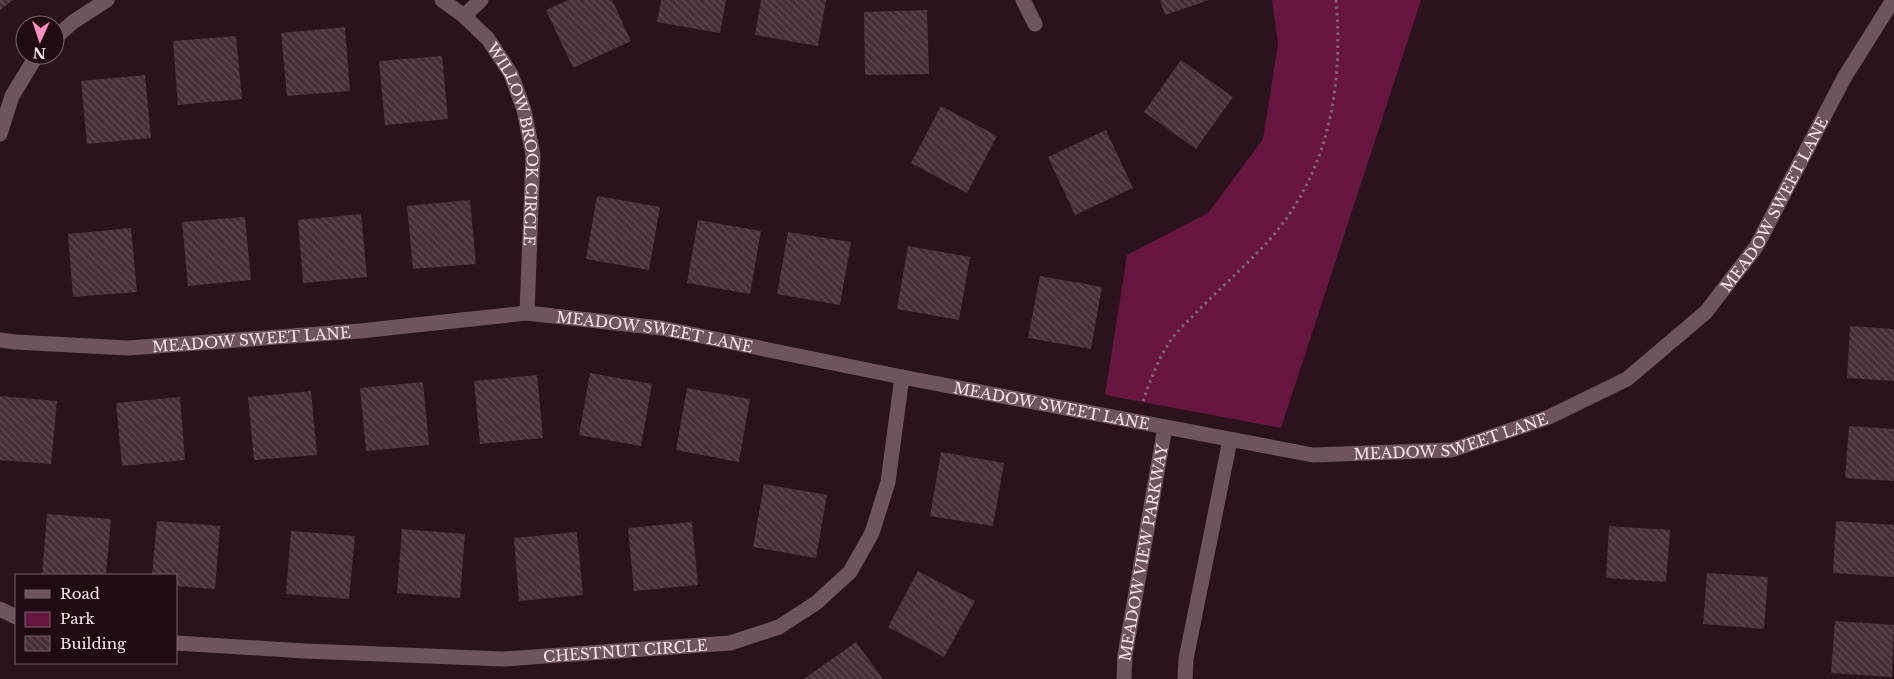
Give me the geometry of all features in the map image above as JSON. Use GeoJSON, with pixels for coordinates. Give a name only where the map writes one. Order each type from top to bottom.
{"type":"FeatureCollection","features":[{"type":"Feature","properties":{"kind":"street"},"geometry":{"type":"LineString","coordinates":[[65,29],[107,0]]}},
{"type":"Feature","properties":{"kind":"street","name":"WILLOW BROOK CIRCLE"},"geometry":{"type":"LineString","coordinates":[[442,0],[464,16],[488,39],[511,74],[524,110],[533,155],[526,313]]}},
{"type":"Feature","properties":{"kind":"street"},"geometry":{"type":"LineString","coordinates":[[464,16],[481,0]]}},
{"type":"Feature","properties":{"kind":"street"},"geometry":{"type":"LineString","coordinates":[[1023,0],[1035,24]]}},
{"type":"Feature","properties":{"kind":"street","name":"MEADOW SWEET LANE"},"geometry":{"type":"LineString","coordinates":[[0,340],[128,348],[360,331],[526,313],[661,328],[902,377],[1230,440],[1314,454],[1452,450],[1549,417],[1627,379],[1706,312],[1756,247],[1844,78],[1888,21],[1892,0]]}},
{"type":"Feature","properties":{"kind":"street"},"geometry":{"type":"LineString","coordinates":[[0,134],[12,96],[31,65]]}},
{"type":"Feature","properties":{"kind":"street","name":"CHESTNUT CIRCLE"},"geometry":{"type":"LineString","coordinates":[[178,643],[305,651],[503,659],[730,642],[779,627],[816,603],[850,572],[872,533],[888,482],[902,377]]}},
{"type":"Feature","properties":{"kind":"street","name":"MEADOW VIEW PARKWAY"},"geometry":{"type":"LineString","coordinates":[[1124,679],[1125,654],[1165,427]]}},
{"type":"Feature","properties":{"kind":"street"},"geometry":{"type":"LineString","coordinates":[[1185,679],[1186,659],[1230,440]]}},
{"type":"Feature","properties":{"kind":"street"},"geometry":{"type":"LineString","coordinates":[[0,609],[15,616]]}},
{"type":"Feature","properties":{"kind":"path"},"geometry":{"type":"LineString","coordinates":[[1136,421],[1151,379],[1173,336],[1216,291],[1261,249],[1282,226],[1300,200],[1320,155],[1333,106],[1338,62],[1336,0]]}},
{"type":"Feature","properties":{"kind":"green space"},"geometry":{"type":"Polygon","coordinates":[[[1272,0],[1421,0],[1281,428],[1105,395],[1127,255],[1208,213],[1263,139],[1278,44],[1272,0]]]}},
{"type":"Feature","properties":{"kind":"building"},"geometry":{"type":"Polygon","coordinates":[[[0,0],[13,0],[0,10],[0,0]]]}},
{"type":"Feature","properties":{"kind":"building"},"geometry":{"type":"Polygon","coordinates":[[[568,0],[612,0],[631,41],[573,68],[546,10],[568,0]]]}},
{"type":"Feature","properties":{"kind":"building"},"geometry":{"type":"Polygon","coordinates":[[[661,0],[726,0],[720,33],[657,22],[661,0]]]}},
{"type":"Feature","properties":{"kind":"building"},"geometry":{"type":"Polygon","coordinates":[[[761,0],[826,0],[818,46],[755,35],[761,0]]]}},
{"type":"Feature","properties":{"kind":"building"},"geometry":{"type":"Polygon","coordinates":[[[1160,0],[1209,0],[1165,15],[1160,0]]]}},
{"type":"Feature","properties":{"kind":"building"},"geometry":{"type":"Polygon","coordinates":[[[927,10],[929,74],[865,75],[864,12],[927,10]]]}},
{"type":"Feature","properties":{"kind":"building"},"geometry":{"type":"Polygon","coordinates":[[[345,27],[350,91],[287,96],[281,33],[345,27]]]}},
{"type":"Feature","properties":{"kind":"building"},"geometry":{"type":"Polygon","coordinates":[[[236,36],[242,99],[178,105],[173,41],[236,36]]]}},
{"type":"Feature","properties":{"kind":"building"},"geometry":{"type":"Polygon","coordinates":[[[442,56],[448,119],[385,125],[379,61],[442,56]]]}},
{"type":"Feature","properties":{"kind":"building"},"geometry":{"type":"Polygon","coordinates":[[[1181,60],[1233,97],[1196,149],[1144,112],[1181,60]]]}},
{"type":"Feature","properties":{"kind":"building"},"geometry":{"type":"Polygon","coordinates":[[[145,75],[151,138],[87,144],[81,81],[145,75]]]}},
{"type":"Feature","properties":{"kind":"building"},"geometry":{"type":"Polygon","coordinates":[[[941,106],[997,136],[967,193],[911,163],[941,106]]]}},
{"type":"Feature","properties":{"kind":"building"},"geometry":{"type":"Polygon","coordinates":[[[1106,130],[1133,188],[1075,215],[1048,157],[1106,130]]]}},
{"type":"Feature","properties":{"kind":"building"},"geometry":{"type":"Polygon","coordinates":[[[597,196],[660,207],[649,270],[586,259],[597,196]]]}},
{"type":"Feature","properties":{"kind":"building"},"geometry":{"type":"Polygon","coordinates":[[[470,200],[476,264],[413,269],[407,206],[470,200]]]}},
{"type":"Feature","properties":{"kind":"building"},"geometry":{"type":"Polygon","coordinates":[[[361,214],[367,277],[303,283],[298,220],[361,214]]]}},
{"type":"Feature","properties":{"kind":"building"},"geometry":{"type":"Polygon","coordinates":[[[245,217],[251,280],[188,286],[182,222],[245,217]]]}},
{"type":"Feature","properties":{"kind":"building"},"geometry":{"type":"Polygon","coordinates":[[[698,220],[761,231],[750,294],[687,283],[698,220]]]}},
{"type":"Feature","properties":{"kind":"building"},"geometry":{"type":"Polygon","coordinates":[[[131,228],[137,292],[73,297],[68,234],[131,228]]]}},
{"type":"Feature","properties":{"kind":"building"},"geometry":{"type":"Polygon","coordinates":[[[788,232],[851,242],[840,305],[777,294],[788,232]]]}},
{"type":"Feature","properties":{"kind":"building"},"geometry":{"type":"Polygon","coordinates":[[[908,246],[970,257],[959,320],[897,309],[908,246]]]}},
{"type":"Feature","properties":{"kind":"building"},"geometry":{"type":"Polygon","coordinates":[[[1040,276],[1102,287],[1091,349],[1028,338],[1040,276]]]}},
{"type":"Feature","properties":{"kind":"building"},"geometry":{"type":"Polygon","coordinates":[[[1850,326],[1894,329],[1894,381],[1847,378],[1850,326]]]}},
{"type":"Feature","properties":{"kind":"building"},"geometry":{"type":"Polygon","coordinates":[[[590,373],[652,384],[641,446],[579,435],[590,373]]]}},
{"type":"Feature","properties":{"kind":"building"},"geometry":{"type":"Polygon","coordinates":[[[537,375],[543,438],[480,444],[474,381],[537,375]]]}},
{"type":"Feature","properties":{"kind":"building"},"geometry":{"type":"Polygon","coordinates":[[[423,382],[429,445],[366,451],[360,388],[423,382]]]}},
{"type":"Feature","properties":{"kind":"building"},"geometry":{"type":"Polygon","coordinates":[[[687,388],[750,399],[739,462],[676,450],[687,388]]]}},
{"type":"Feature","properties":{"kind":"building"},"geometry":{"type":"Polygon","coordinates":[[[311,391],[317,455],[254,460],[248,397],[311,391]]]}},
{"type":"Feature","properties":{"kind":"building"},"geometry":{"type":"Polygon","coordinates":[[[0,396],[57,401],[51,464],[0,460],[0,396]]]}},
{"type":"Feature","properties":{"kind":"building"},"geometry":{"type":"Polygon","coordinates":[[[180,397],[185,460],[122,466],[116,403],[180,397]]]}},
{"type":"Feature","properties":{"kind":"building"},"geometry":{"type":"Polygon","coordinates":[[[1849,426],[1894,429],[1894,481],[1845,478],[1849,426]]]}},
{"type":"Feature","properties":{"kind":"building"},"geometry":{"type":"Polygon","coordinates":[[[941,452],[1004,463],[993,526],[930,516],[941,452]]]}},
{"type":"Feature","properties":{"kind":"building"},"geometry":{"type":"Polygon","coordinates":[[[764,484],[827,495],[816,558],[753,547],[764,484]]]}},
{"type":"Feature","properties":{"kind":"building"},"geometry":{"type":"Polygon","coordinates":[[[47,514],[111,519],[106,574],[42,574],[47,514]]]}},
{"type":"Feature","properties":{"kind":"building"},"geometry":{"type":"Polygon","coordinates":[[[157,521],[220,526],[215,589],[178,586],[178,574],[152,574],[157,521]]]}},
{"type":"Feature","properties":{"kind":"building"},"geometry":{"type":"Polygon","coordinates":[[[1836,521],[1894,525],[1894,577],[1833,573],[1836,521]]]}},
{"type":"Feature","properties":{"kind":"building"},"geometry":{"type":"Polygon","coordinates":[[[692,522],[698,585],[634,591],[628,528],[692,522]]]}},
{"type":"Feature","properties":{"kind":"building"},"geometry":{"type":"Polygon","coordinates":[[[1609,526],[1670,530],[1666,582],[1606,578],[1609,526]]]}},
{"type":"Feature","properties":{"kind":"building"},"geometry":{"type":"Polygon","coordinates":[[[402,529],[465,534],[460,598],[397,593],[402,529]]]}},
{"type":"Feature","properties":{"kind":"building"},"geometry":{"type":"Polygon","coordinates":[[[291,531],[355,536],[349,599],[286,594],[291,531]]]}},
{"type":"Feature","properties":{"kind":"building"},"geometry":{"type":"Polygon","coordinates":[[[577,532],[583,595],[519,601],[514,538],[577,532]]]}},
{"type":"Feature","properties":{"kind":"building"},"geometry":{"type":"Polygon","coordinates":[[[918,571],[975,601],[944,657],[888,627],[918,571]]]}},
{"type":"Feature","properties":{"kind":"building"},"geometry":{"type":"Polygon","coordinates":[[[1707,573],[1768,577],[1764,629],[1703,624],[1707,573]]]}},
{"type":"Feature","properties":{"kind":"building"},"geometry":{"type":"Polygon","coordinates":[[[1835,621],[1894,625],[1892,677],[1831,673],[1835,621]]]}},
{"type":"Feature","properties":{"kind":"building"},"geometry":{"type":"Polygon","coordinates":[[[856,642],[883,679],[804,679],[856,642]]]}}]}
